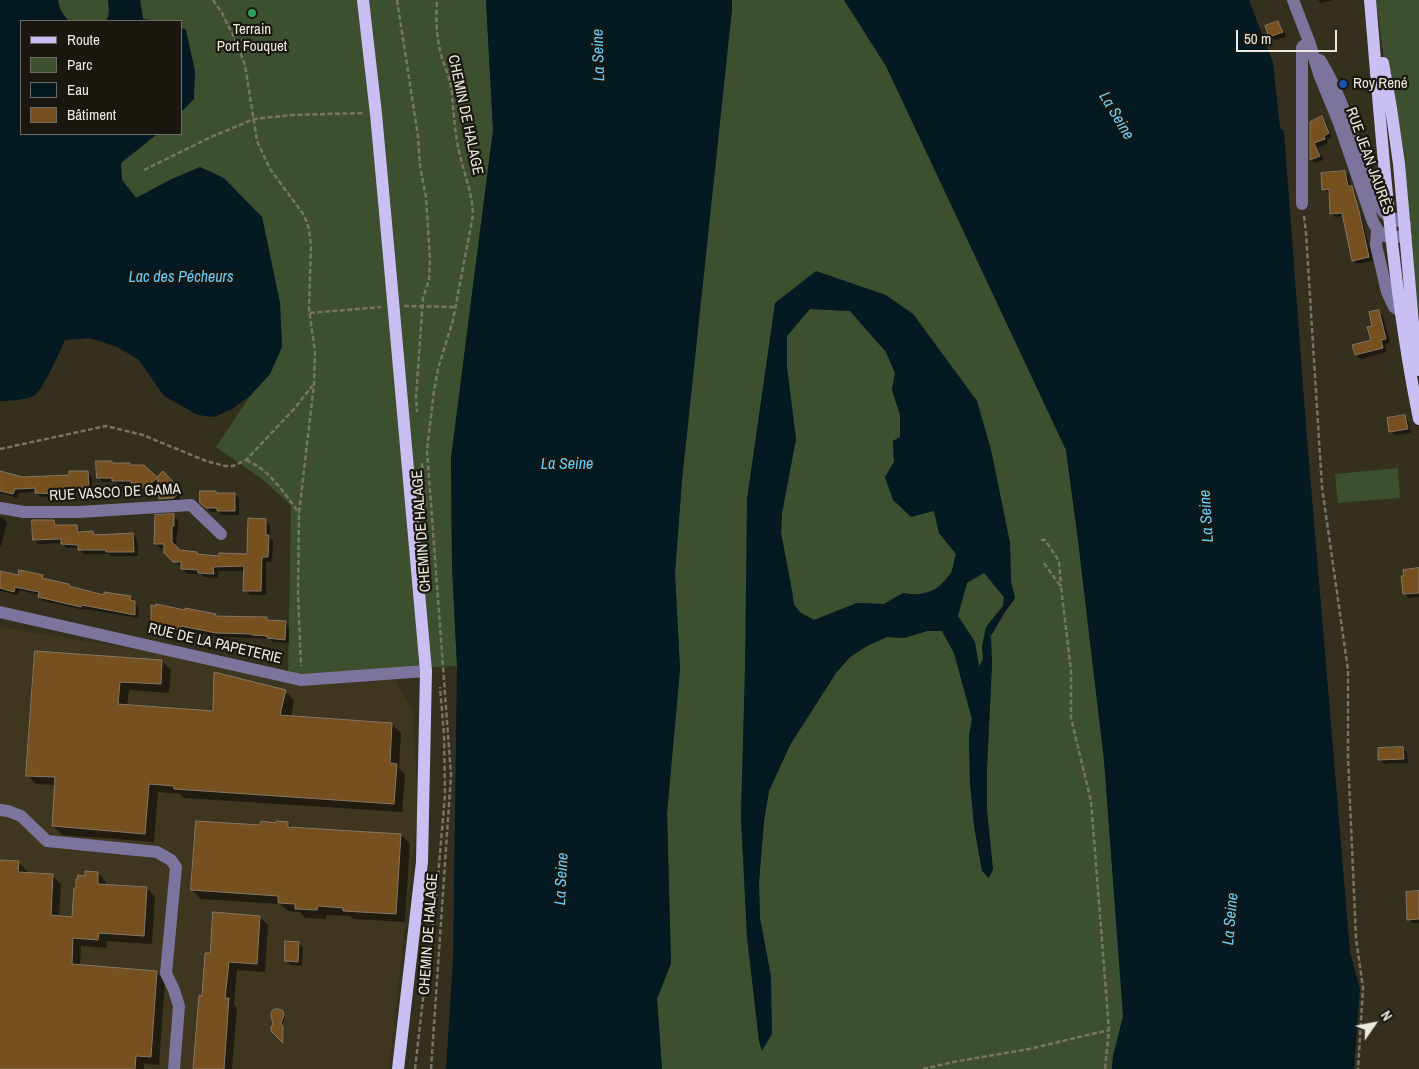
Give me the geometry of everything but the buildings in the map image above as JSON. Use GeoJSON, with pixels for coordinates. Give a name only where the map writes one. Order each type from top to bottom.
{"type":"FeatureCollection","features":[{"type":"Feature","properties":{"kind":"main road"},"geometry":{"type":"LineString","coordinates":[[363,0],[376,114],[426,671],[422,862],[398,1069]]}},
{"type":"Feature","properties":{"kind":"main road"},"geometry":{"type":"LineString","coordinates":[[1370,0],[1386,186],[1380,214],[1391,238],[1400,311],[1419,419]]}},
{"type":"Feature","properties":{"kind":"main road"},"geometry":{"type":"LineString","coordinates":[[1370,0],[1395,134],[1419,370]]}},
{"type":"Feature","properties":{"kind":"street","name":"RUE JEAN JAURÈS"},"geometry":{"type":"LineString","coordinates":[[1293,0],[1310,43],[1330,79],[1370,198],[1380,214],[1405,230]]}},
{"type":"Feature","properties":{"kind":"street"},"geometry":{"type":"LineString","coordinates":[[1302,204],[1302,48],[1310,43]]}},
{"type":"Feature","properties":{"kind":"street"},"geometry":{"type":"LineString","coordinates":[[1370,198],[1383,192],[1386,186]]}},
{"type":"Feature","properties":{"kind":"street","name":"RUE JEAN JAURÈS"},"geometry":{"type":"LineString","coordinates":[[1380,214],[1376,229],[1384,237],[1391,238]]}},
{"type":"Feature","properties":{"kind":"street"},"geometry":{"type":"LineString","coordinates":[[1376,229],[1376,245],[1387,292],[1394,307],[1400,311]]}},
{"type":"Feature","properties":{"kind":"street"},"geometry":{"type":"LineString","coordinates":[[1391,238],[1405,230]]}},
{"type":"Feature","properties":{"kind":"street","name":"RUE VASCO DE GAMA"},"geometry":{"type":"LineString","coordinates":[[0,508],[24,512],[80,512],[191,505],[221,534]]}},
{"type":"Feature","properties":{"kind":"street","name":"RUE DE LA PAPETERIE"},"geometry":{"type":"LineString","coordinates":[[0,612],[301,680],[426,671]]}},
{"type":"Feature","properties":{"kind":"street"},"geometry":{"type":"LineString","coordinates":[[0,810],[21,816],[47,841],[157,852],[172,860],[176,867],[166,973],[179,1006],[174,1069]]}},
{"type":"Feature","properties":{"kind":"path"},"geometry":{"type":"LineString","coordinates":[[213,0],[235,39],[245,65],[257,141],[270,169],[304,215],[309,229],[311,246],[309,310],[315,352],[314,384],[299,513],[298,594],[301,680]]}},
{"type":"Feature","properties":{"kind":"path","name":"CHEMIN DE HALAGE"},"geometry":{"type":"LineString","coordinates":[[431,1069],[451,774],[428,450],[437,376],[453,320],[473,215],[472,200],[460,157],[454,124],[451,87],[436,32],[438,0]]}},
{"type":"Feature","properties":{"kind":"path"},"geometry":{"type":"LineString","coordinates":[[144,170],[211,137],[254,119],[291,115],[376,114]]}},
{"type":"Feature","properties":{"kind":"path"},"geometry":{"type":"LineString","coordinates":[[1302,204],[1306,233],[1322,487],[1348,670],[1348,757],[1356,938],[1364,988],[1358,1069]]}},
{"type":"Feature","properties":{"kind":"path"},"geometry":{"type":"LineString","coordinates":[[0,449],[106,426],[144,436],[206,461],[233,466],[246,460],[295,408],[314,384]]}},
{"type":"Feature","properties":{"kind":"path"},"geometry":{"type":"LineString","coordinates":[[246,460],[255,464],[274,480],[299,513]]}},
{"type":"Feature","properties":{"kind":"path"},"geometry":{"type":"LineString","coordinates":[[1042,540],[1045,540],[1059,561],[1071,670],[1071,718],[1091,801],[1109,1030],[1105,1069]]}},
{"type":"Feature","properties":{"kind":"path"},"geometry":{"type":"LineString","coordinates":[[1044,563],[1061,587]]}},
{"type":"Feature","properties":{"kind":"path"},"geometry":{"type":"LineString","coordinates":[[923,1069],[1109,1030]]}},
{"type":"Feature","properties":{"kind":"shaded area"},"geometry":{"type":"Polygon","coordinates":[[[0,627],[288,674],[394,678],[413,711],[418,810],[389,1069],[0,1069],[0,627]]]}},
{"type":"Feature","properties":{"kind":"green space"},"geometry":{"type":"Polygon","coordinates":[[[58,0],[108,0],[109,11],[106,20],[68,20],[59,6],[58,0]]]}},
{"type":"Feature","properties":{"kind":"green space"},"geometry":{"type":"Polygon","coordinates":[[[140,0],[486,0],[493,130],[451,458],[452,566],[457,666],[288,674],[291,505],[262,479],[216,447],[250,396],[270,374],[282,347],[280,303],[262,217],[172,179],[136,198],[122,180],[121,163],[156,135],[182,135],[182,111],[194,99],[186,30],[182,28],[182,20],[143,19],[140,0]]]}},
{"type":"Feature","properties":{"kind":"green space"},"geometry":{"type":"Polygon","coordinates":[[[732,0],[844,0],[886,66],[1066,450],[1104,760],[1124,1016],[1113,1056],[1112,1069],[662,1069],[657,999],[671,963],[667,813],[680,669],[675,573],[682,480],[732,0]],[[775,303],[745,670],[741,817],[747,936],[759,1041],[762,1051],[771,977],[760,918],[759,882],[764,821],[769,791],[790,745],[836,673],[850,657],[867,646],[887,637],[904,638],[927,631],[942,631],[954,653],[972,719],[969,736],[970,783],[974,826],[982,871],[987,809],[992,664],[991,638],[982,646],[983,659],[979,667],[975,642],[958,616],[952,572],[935,590],[915,595],[903,593],[884,604],[857,603],[814,620],[801,613],[794,605],[781,533],[782,513],[796,439],[787,368],[787,336],[809,309],[850,311],[886,352],[895,373],[892,390],[900,415],[900,437],[893,441],[894,462],[885,477],[934,511],[939,533],[956,554],[984,572],[1004,597],[1003,606],[987,626],[991,635],[1015,598],[1011,582],[1010,543],[991,450],[977,401],[913,314],[775,303]]]}},
{"type":"Feature","properties":{"kind":"green space"},"geometry":{"type":"Polygon","coordinates":[[[1376,0],[1419,0],[1419,313],[1376,0]]]}},
{"type":"Feature","properties":{"kind":"green space"},"geometry":{"type":"Polygon","coordinates":[[[1398,468],[1400,498],[1338,503],[1335,474],[1398,468]]]}},
{"type":"Feature","properties":{"kind":"water","name":"Lac des Pécheurs"},"geometry":{"type":"Polygon","coordinates":[[[0,0],[58,0],[62,12],[68,20],[20,20],[20,135],[156,135],[121,163],[122,180],[136,198],[200,167],[224,178],[262,217],[280,303],[282,347],[270,374],[250,396],[232,409],[214,417],[198,415],[164,396],[138,359],[115,346],[89,338],[65,340],[47,378],[35,395],[22,399],[0,401],[0,0]]]}},
{"type":"Feature","properties":{"kind":"water"},"geometry":{"type":"Polygon","coordinates":[[[108,0],[140,0],[143,19],[150,20],[106,20],[109,8],[108,0]]]}},
{"type":"Feature","properties":{"kind":"water","name":"La Seine"},"geometry":{"type":"Polygon","coordinates":[[[486,0],[732,0],[682,480],[675,573],[680,669],[667,813],[671,963],[657,999],[662,1069],[446,1069],[453,960],[457,666],[452,566],[451,458],[493,130],[486,0]]]}},
{"type":"Feature","properties":{"kind":"water"},"geometry":{"type":"Polygon","coordinates":[[[844,0],[1249,0],[1273,63],[1280,128],[1284,131],[1306,426],[1350,952],[1360,989],[1354,1069],[1112,1069],[1113,1056],[1123,1016],[1104,760],[1066,450],[886,66],[844,0]]]}},
{"type":"Feature","properties":{"kind":"water"},"geometry":{"type":"Polygon","coordinates":[[[182,28],[186,30],[195,71],[194,99],[182,111],[182,28]]]}},
{"type":"Feature","properties":{"kind":"water"},"geometry":{"type":"Polygon","coordinates":[[[816,271],[886,295],[913,314],[977,401],[991,450],[1010,543],[1011,582],[1015,598],[991,636],[988,631],[991,638],[992,664],[987,809],[993,869],[989,878],[982,871],[974,826],[970,783],[969,736],[972,719],[954,653],[942,631],[927,631],[904,638],[887,637],[867,646],[850,657],[836,673],[790,745],[769,791],[764,821],[759,882],[760,918],[771,977],[772,1034],[762,1051],[759,1041],[747,936],[741,817],[747,499],[775,303],[816,271]],[[810,309],[787,336],[787,368],[796,439],[782,513],[781,533],[794,605],[801,613],[814,620],[857,603],[884,604],[903,593],[917,594],[930,592],[941,585],[951,573],[956,554],[939,533],[934,511],[911,517],[893,500],[885,477],[894,462],[893,441],[900,437],[900,415],[892,390],[895,373],[886,352],[850,311],[810,309]],[[984,573],[967,583],[958,616],[975,642],[979,667],[983,659],[982,646],[986,627],[1003,606],[1004,597],[984,573]]]}},
{"type":"Feature","properties":{"kind":"place","name":"Terrain Port Fouquet"},"geometry":{"type":"Point","coordinates":[252,13]}},
{"type":"Feature","properties":{"kind":"place","name":"Roy René"},"geometry":{"type":"Point","coordinates":[1343,84]}}]}
